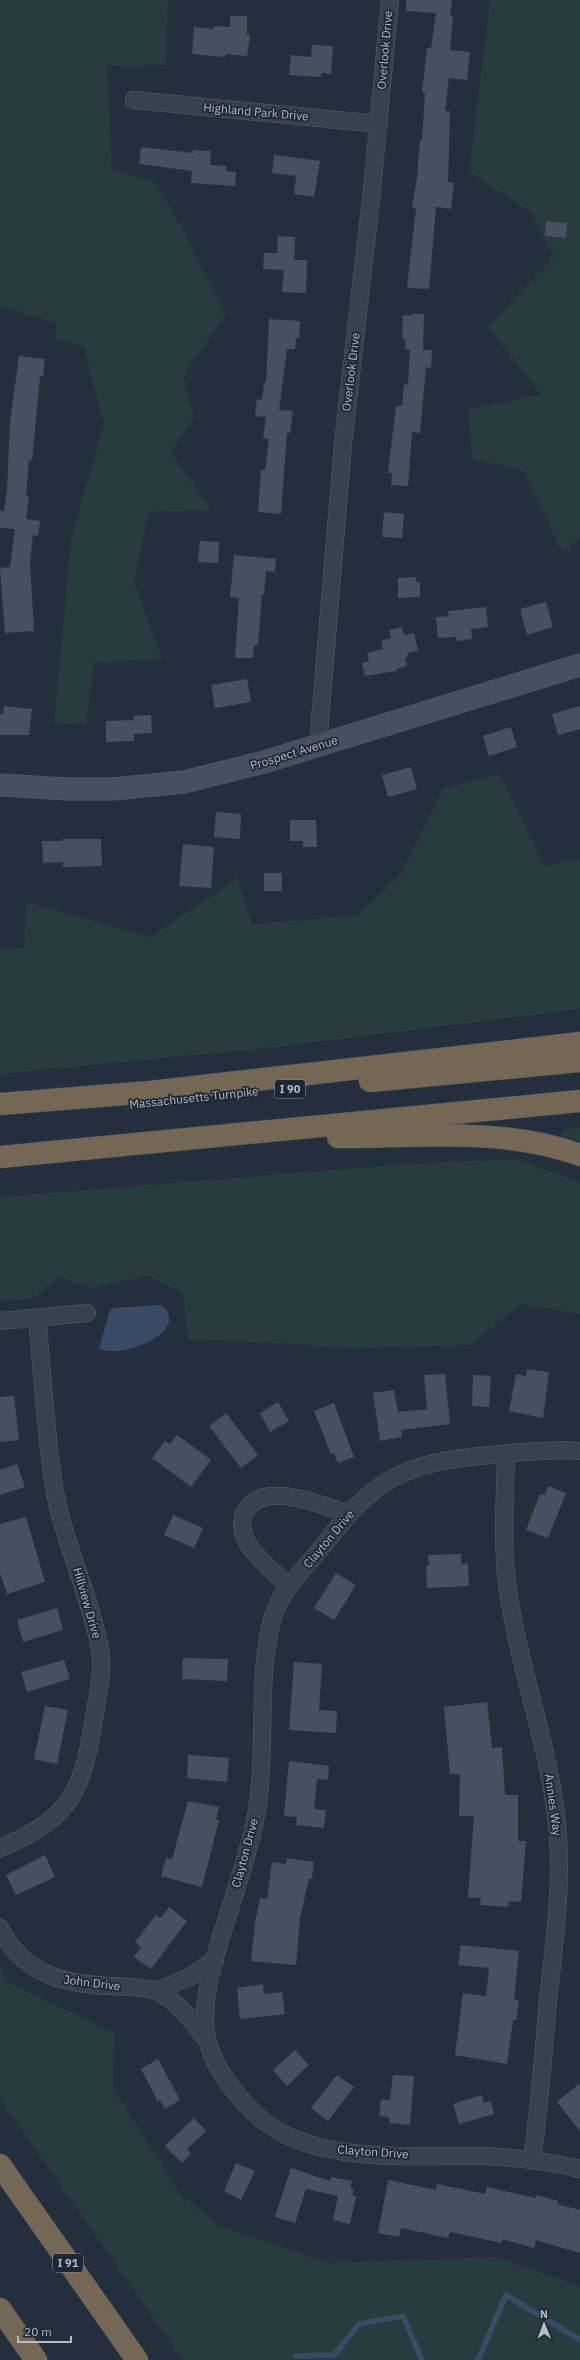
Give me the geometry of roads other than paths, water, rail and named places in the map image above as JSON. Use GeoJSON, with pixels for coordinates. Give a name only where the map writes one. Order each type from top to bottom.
{"type":"FeatureCollection","features":[{"type":"Feature","properties":{"kind":"highway"},"geometry":{"type":"LineString","coordinates":[[0,1104],[158,1091],[580,1043]]}},
{"type":"Feature","properties":{"kind":"highway","name":"Massachusetts Turnpike"},"geometry":{"type":"LineString","coordinates":[[0,1117],[580,1060]]}},
{"type":"Feature","properties":{"kind":"highway"},"geometry":{"type":"LineString","coordinates":[[0,1157],[580,1101]]}},
{"type":"Feature","properties":{"kind":"highway"},"geometry":{"type":"LineString","coordinates":[[203,1138],[504,1138],[533,1142],[580,1156]]}},
{"type":"Feature","properties":{"kind":"highway","name":"I 91"},"geometry":{"type":"LineString","coordinates":[[0,2165],[137,2360]]}},
{"type":"Feature","properties":{"kind":"highway"},"geometry":{"type":"LineString","coordinates":[[0,2309],[36,2360]]}},
{"type":"Feature","properties":{"kind":"street","name":"Overlook Drive"},"geometry":{"type":"LineString","coordinates":[[318,745],[343,444],[379,124],[390,0]]}},
{"type":"Feature","properties":{"kind":"street","name":"Highland Park Drive"},"geometry":{"type":"LineString","coordinates":[[134,100],[379,124]]}},
{"type":"Feature","properties":{"kind":"street","name":"Prospect Avenue"},"geometry":{"type":"LineString","coordinates":[[0,785],[67,789],[159,786],[233,771],[580,664]]}},
{"type":"Feature","properties":{"kind":"street"},"geometry":{"type":"LineString","coordinates":[[0,1321],[87,1313]]}},
{"type":"Feature","properties":{"kind":"street","name":"Hillview Drive"},"geometry":{"type":"LineString","coordinates":[[0,1848],[35,1832],[49,1823],[68,1802],[85,1767],[102,1668],[98,1641],[54,1487],[37,1318]]}},
{"type":"Feature","properties":{"kind":"street","name":"Clayton Drive"},"geometry":{"type":"LineString","coordinates":[[580,1451],[556,1450],[467,1457],[412,1470],[384,1484],[348,1514],[288,1586],[276,1606],[267,1645],[264,1669],[262,1771],[254,1821],[215,1960],[207,2004],[206,2023],[208,2042],[220,2068],[253,2112],[268,2125],[306,2142],[353,2153],[484,2156],[532,2160],[580,2169]]}},
{"type":"Feature","properties":{"kind":"street","name":"Annies Way"},"geometry":{"type":"LineString","coordinates":[[506,1454],[505,1536],[508,1596],[543,1744],[558,1836],[558,1887],[554,1946],[539,2111],[532,2160]]}},
{"type":"Feature","properties":{"kind":"street"},"geometry":{"type":"LineString","coordinates":[[288,1586],[255,1552],[245,1537],[242,1521],[249,1506],[264,1496],[277,1495],[316,1504],[348,1514]]}},
{"type":"Feature","properties":{"kind":"street","name":"John Drive"},"geometry":{"type":"LineString","coordinates":[[0,1928],[18,1956],[46,1974],[77,1983],[141,1988],[156,1991],[178,2007],[208,2042]]}},
{"type":"Feature","properties":{"kind":"street"},"geometry":{"type":"LineString","coordinates":[[156,1991],[188,1978],[215,1960]]}},
{"type":"Feature","properties":{"kind":"water"},"geometry":{"type":"Polygon","coordinates":[[[160,1305],[168,1313],[169,1317],[168,1325],[162,1333],[142,1345],[129,1349],[107,1351],[99,1348],[110,1311],[113,1308],[160,1305]]]}},
{"type":"Feature","properties":{"kind":"waterway"},"geometry":{"type":"LineString","coordinates":[[478,2360],[506,2295],[580,2340]]}},
{"type":"Feature","properties":{"kind":"waterway"},"geometry":{"type":"LineString","coordinates":[[296,2356],[334,2355],[359,2324],[403,2316],[422,2360]]}}]}
